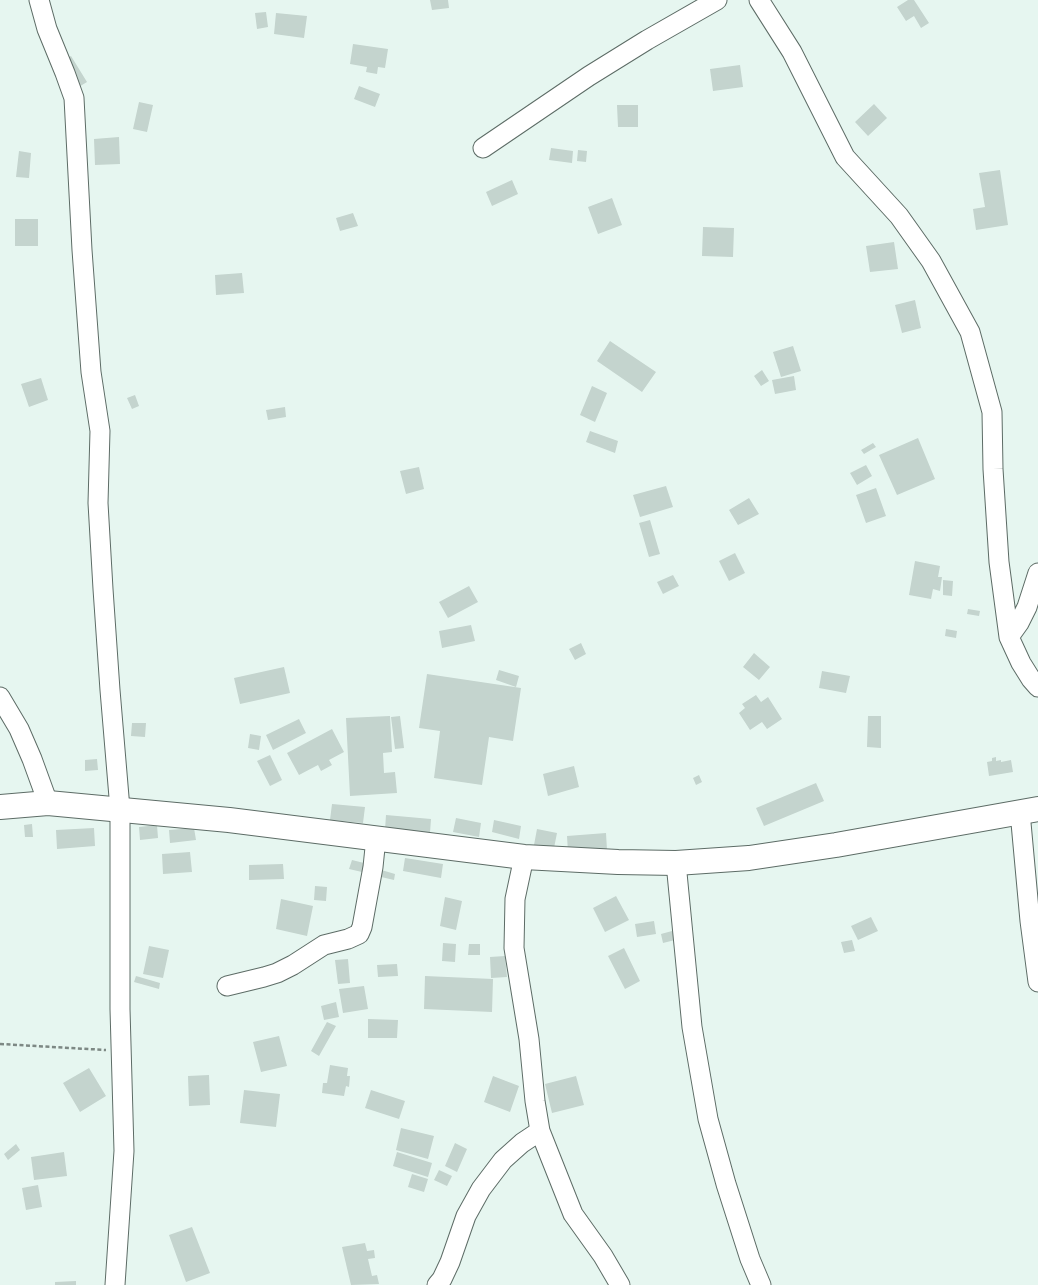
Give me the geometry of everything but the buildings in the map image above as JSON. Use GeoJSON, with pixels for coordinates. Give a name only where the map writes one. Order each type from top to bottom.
{"type":"FeatureCollection","features":[{"type":"Feature","properties":{"kind":"main road"},"geometry":{"type":"LineString","coordinates":[[0,807],[48,803],[229,820],[524,857],[618,862],[676,862],[749,858],[836,845],[1029,810]]}},
{"type":"Feature","properties":{"kind":"street"},"geometry":{"type":"LineString","coordinates":[[38,0],[47,29],[74,98],[91,372],[100,431],[98,503],[109,681],[120,810],[121,1051],[124,1151],[115,1285]]}},
{"type":"Feature","properties":{"kind":"street"},"geometry":{"type":"LineString","coordinates":[[483,148],[589,76],[717,0]]}},
{"type":"Feature","properties":{"kind":"street"},"geometry":{"type":"LineString","coordinates":[[759,0],[792,52],[845,157],[899,216],[931,260],[970,332],[992,412],[993,469],[999,562],[1009,637],[1021,663],[1038,687]]}},
{"type":"Feature","properties":{"kind":"street"},"geometry":{"type":"LineString","coordinates":[[1009,637],[1019,623],[1027,606],[1038,573]]}},
{"type":"Feature","properties":{"kind":"street"},"geometry":{"type":"LineString","coordinates":[[0,697],[19,729],[48,803]]}},
{"type":"Feature","properties":{"kind":"street"},"geometry":{"type":"LineString","coordinates":[[1029,810],[1030,921],[1038,982]]}},
{"type":"Feature","properties":{"kind":"street"},"geometry":{"type":"LineString","coordinates":[[227,986],[277,973],[324,945],[359,934],[362,927],[362,918],[373,867],[376,838]]}},
{"type":"Feature","properties":{"kind":"street"},"geometry":{"type":"LineString","coordinates":[[524,857],[515,899],[514,948],[529,1039],[540,1131],[573,1214],[603,1256],[620,1285]]}},
{"type":"Feature","properties":{"kind":"street"},"geometry":{"type":"LineString","coordinates":[[676,862],[692,1027],[708,1119],[726,1184],[750,1259],[761,1285]]}},
{"type":"Feature","properties":{"kind":"street"},"geometry":{"type":"LineString","coordinates":[[436,1285],[442,1279],[450,1262],[466,1216],[481,1189],[503,1160],[522,1143],[540,1131]]}},
{"type":"Feature","properties":{"kind":"path"},"geometry":{"type":"LineString","coordinates":[[0,1044],[121,1051]]}}]}
